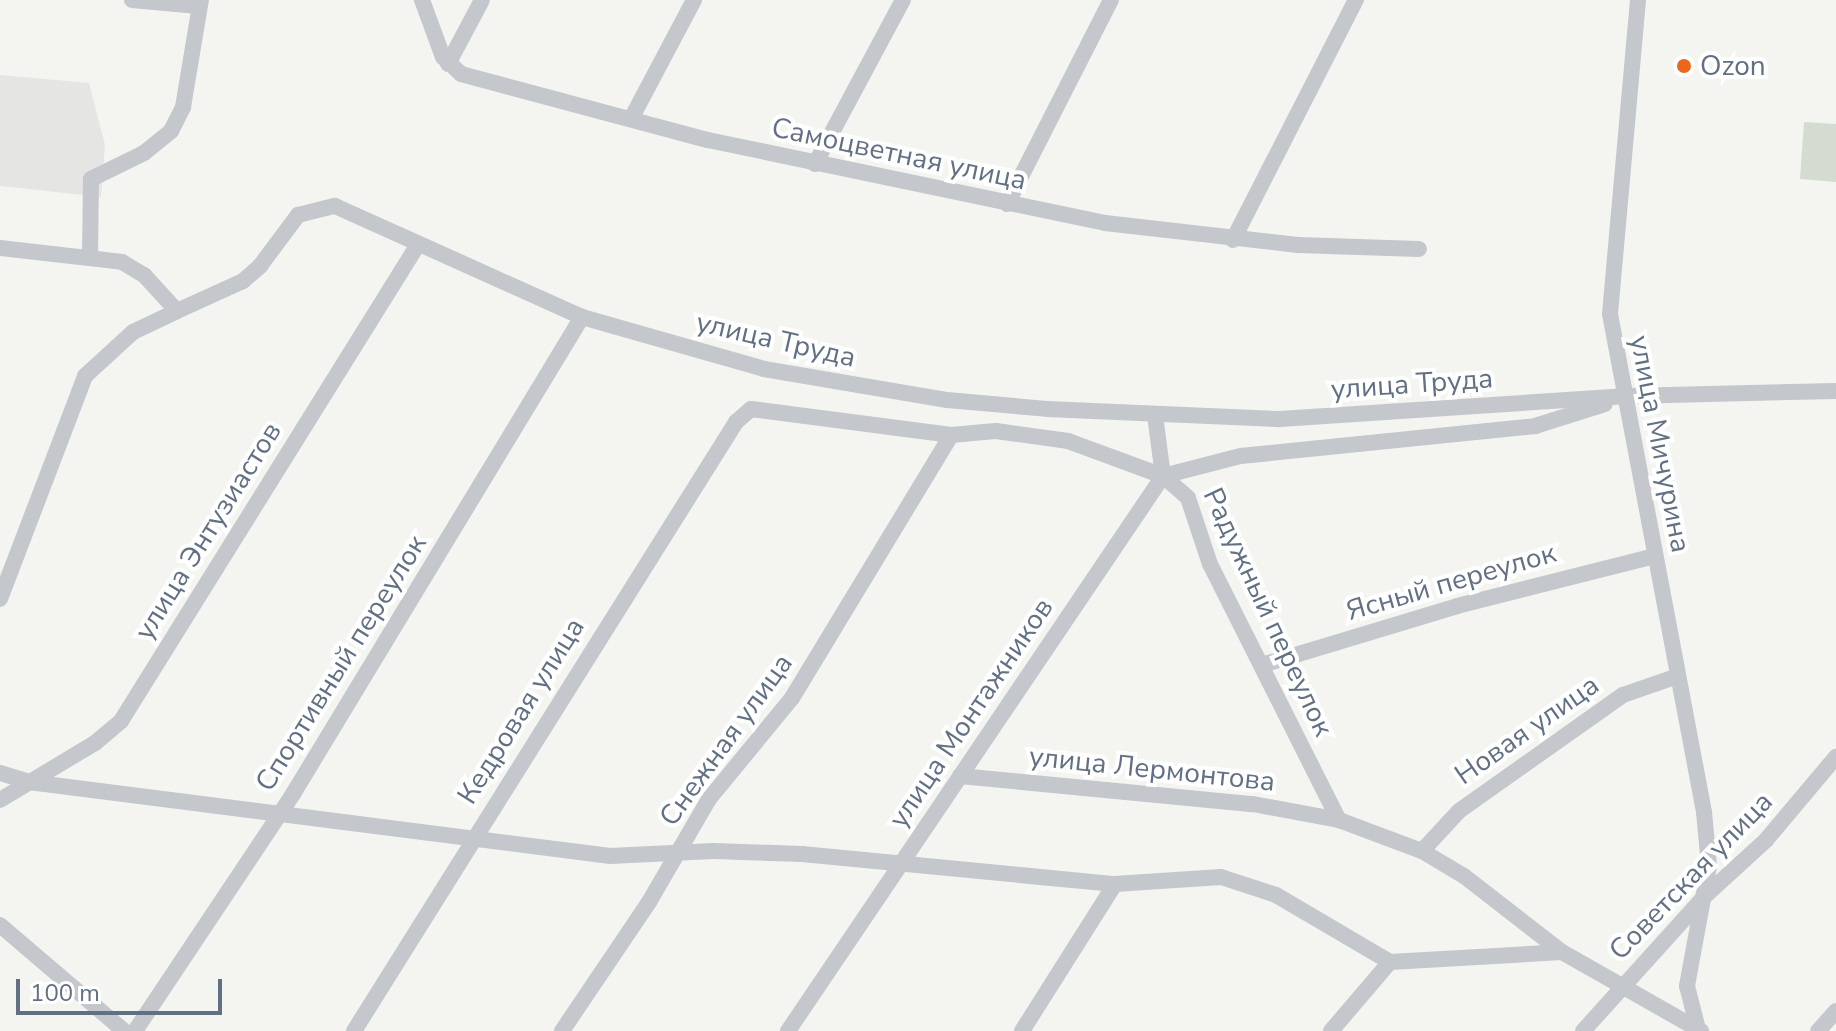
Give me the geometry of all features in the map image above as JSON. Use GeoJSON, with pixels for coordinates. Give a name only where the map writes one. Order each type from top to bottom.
{"type":"FeatureCollection","features":[{"type":"Feature","properties":{"kind":"street"},"geometry":{"type":"LineString","coordinates":[[90,257],[91,179],[144,153],[171,131],[183,107],[199,3],[132,0]]}},
{"type":"Feature","properties":{"kind":"street"},"geometry":{"type":"LineString","coordinates":[[422,0],[448,64]]}},
{"type":"Feature","properties":{"kind":"street"},"geometry":{"type":"LineString","coordinates":[[448,64],[482,0]]}},
{"type":"Feature","properties":{"kind":"street"},"geometry":{"type":"LineString","coordinates":[[631,119],[694,0]]}},
{"type":"Feature","properties":{"kind":"street"},"geometry":{"type":"LineString","coordinates":[[815,164],[903,0]]}},
{"type":"Feature","properties":{"kind":"street"},"geometry":{"type":"LineString","coordinates":[[1007,204],[1111,0]]}},
{"type":"Feature","properties":{"kind":"street"},"geometry":{"type":"LineString","coordinates":[[1233,240],[1356,0]]}},
{"type":"Feature","properties":{"kind":"street","name":"улица Мичурина"},"geometry":{"type":"LineString","coordinates":[[1638,0],[1609,293],[1704,812],[1706,895],[1687,986],[1699,1030]]}},
{"type":"Feature","properties":{"kind":"street","name":"Самоцветная улица"},"geometry":{"type":"LineString","coordinates":[[448,64],[486,82],[631,119],[815,164],[1007,204],[1233,240],[1419,249]]}},
{"type":"Feature","properties":{"kind":"street","name":"улица Труда"},"geometry":{"type":"LineString","coordinates":[[177,311],[243,281],[260,266],[286,226],[310,208],[335,206],[353,212],[417,246],[582,317],[764,369],[867,388],[1018,407],[1280,419],[1627,396],[1836,391]]}},
{"type":"Feature","properties":{"kind":"street","name":"улица Энтузиастов"},"geometry":{"type":"LineString","coordinates":[[0,800],[95,743],[121,721],[417,246]]}},
{"type":"Feature","properties":{"kind":"street"},"geometry":{"type":"LineString","coordinates":[[0,248],[90,257],[134,268],[177,311],[110,348],[85,376],[0,599]]}},
{"type":"Feature","properties":{"kind":"street","name":"Спортивный переулок"},"geometry":{"type":"LineString","coordinates":[[135,1031],[277,814],[582,317]]}},
{"type":"Feature","properties":{"kind":"street","name":"улица Труда"},"geometry":{"type":"LineString","coordinates":[[1163,476],[1241,456],[1535,426],[1627,396]]}},
{"type":"Feature","properties":{"kind":"street","name":"Кедровая улица"},"geometry":{"type":"LineString","coordinates":[[354,1031],[471,839],[736,422],[751,409],[951,435]]}},
{"type":"Feature","properties":{"kind":"street"},"geometry":{"type":"LineString","coordinates":[[1155,415],[1163,476]]}},
{"type":"Feature","properties":{"kind":"street"},"geometry":{"type":"LineString","coordinates":[[951,435],[996,431],[1068,441],[1138,463],[1163,476]]}},
{"type":"Feature","properties":{"kind":"street","name":"Снежная улица"},"geometry":{"type":"LineString","coordinates":[[562,1031],[679,852],[709,799],[792,698],[951,435]]}},
{"type":"Feature","properties":{"kind":"street","name":"Радужный переулок"},"geometry":{"type":"LineString","coordinates":[[1163,476],[1188,498],[1210,564],[1339,820]]}},
{"type":"Feature","properties":{"kind":"street","name":"улица Монтажников"},"geometry":{"type":"LineString","coordinates":[[788,1031],[1163,476]]}},
{"type":"Feature","properties":{"kind":"street","name":"Ясный переулок"},"geometry":{"type":"LineString","coordinates":[[1262,665],[1457,606],[1655,556]]}},
{"type":"Feature","properties":{"kind":"street","name":"Новая улица"},"geometry":{"type":"LineString","coordinates":[[1422,851],[1459,811],[1623,695],[1678,676]]}},
{"type":"Feature","properties":{"kind":"street","name":"Советская улица"},"geometry":{"type":"LineString","coordinates":[[1583,1031],[1706,895],[1766,840],[1836,757]]}},
{"type":"Feature","properties":{"kind":"street"},"geometry":{"type":"LineString","coordinates":[[0,773],[29,782],[610,856],[679,852],[802,854],[898,867],[1115,884],[1197,877],[1248,883],[1390,962],[1562,952]]}},
{"type":"Feature","properties":{"kind":"street","name":"улица Лермонтова"},"geometry":{"type":"LineString","coordinates":[[960,776],[1253,804],[1339,820],[1422,851],[1490,892],[1562,952],[1699,1030]]}},
{"type":"Feature","properties":{"kind":"street"},"geometry":{"type":"LineString","coordinates":[[1022,1031],[1115,884]]}},
{"type":"Feature","properties":{"kind":"street"},"geometry":{"type":"LineString","coordinates":[[0,925],[124,1031]]}},
{"type":"Feature","properties":{"kind":"street"},"geometry":{"type":"LineString","coordinates":[[1331,1031],[1390,962]]}},
{"type":"Feature","properties":{"kind":"street"},"geometry":{"type":"LineString","coordinates":[[1818,1031],[1836,1011]]}},
{"type":"Feature","properties":{"kind":"shaded area"},"geometry":{"type":"Polygon","coordinates":[[[0,75],[89,83],[105,145],[101,197],[0,186],[0,75]]]}},
{"type":"Feature","properties":{"kind":"shaded area"},"geometry":{"type":"Polygon","coordinates":[[[1804,122],[1836,124],[1836,182],[1800,179],[1804,122]]]}},
{"type":"Feature","properties":{"kind":"place","name":"Ozon"},"geometry":{"type":"Point","coordinates":[1684,66]}}]}
